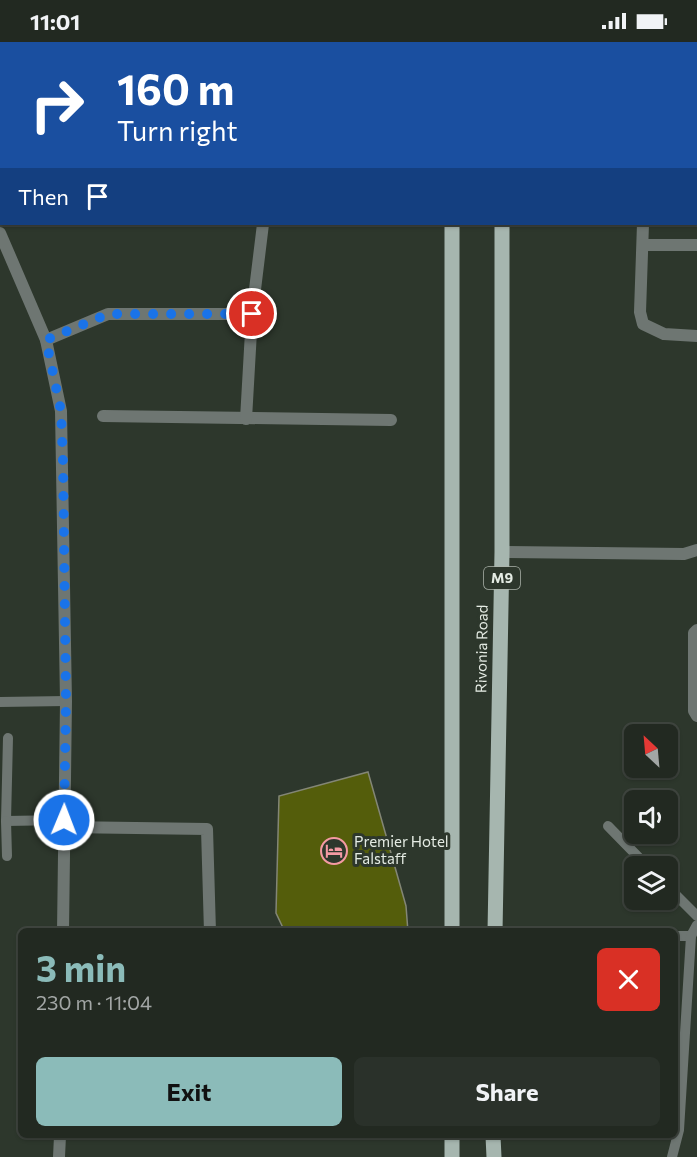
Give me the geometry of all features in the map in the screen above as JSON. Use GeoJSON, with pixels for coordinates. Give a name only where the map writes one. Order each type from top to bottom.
{"type":"FeatureCollection","features":[{"type":"Feature","properties":{"kind":"main road","name":"Rivonia Road"},"geometry":{"type":"LineString","coordinates":[[452,225],[452,928]]}},
{"type":"Feature","properties":{"kind":"main road","name":"Rivonia Road"},"geometry":{"type":"LineString","coordinates":[[495,928],[502,552],[502,225]]}},
{"type":"Feature","properties":{"kind":"main road"},"geometry":{"type":"LineString","coordinates":[[452,1138],[452,1157]]}},
{"type":"Feature","properties":{"kind":"main road"},"geometry":{"type":"LineString","coordinates":[[493,1138],[494,1157]]}},
{"type":"Feature","properties":{"kind":"street"},"geometry":{"type":"LineString","coordinates":[[246,419],[252,314],[263,225]]}},
{"type":"Feature","properties":{"kind":"street"},"geometry":{"type":"LineString","coordinates":[[643,225],[640,312],[644,324],[664,334],[697,336]]}},
{"type":"Feature","properties":{"kind":"street"},"geometry":{"type":"LineString","coordinates":[[0,233],[46,340],[61,411],[66,701],[63,928]]}},
{"type":"Feature","properties":{"kind":"street"},"geometry":{"type":"LineString","coordinates":[[643,245],[697,245]]}},
{"type":"Feature","properties":{"kind":"street"},"geometry":{"type":"LineString","coordinates":[[46,340],[108,314],[252,314]]}},
{"type":"Feature","properties":{"kind":"street"},"geometry":{"type":"LineString","coordinates":[[103,416],[391,420]]}},
{"type":"Feature","properties":{"kind":"street"},"geometry":{"type":"LineString","coordinates":[[502,552],[684,554],[697,550]]}},
{"type":"Feature","properties":{"kind":"street"},"geometry":{"type":"LineString","coordinates":[[697,630],[694,633],[694,711],[697,716]]}},
{"type":"Feature","properties":{"kind":"street"},"geometry":{"type":"LineString","coordinates":[[64,824],[207,829],[210,928]]}},
{"type":"Feature","properties":{"kind":"street"},"geometry":{"type":"LineString","coordinates":[[59,1157],[60,1138]]}},
{"type":"Feature","properties":{"kind":"lane"},"geometry":{"type":"LineString","coordinates":[[0,702],[66,701]]}},
{"type":"Feature","properties":{"kind":"lane"},"geometry":{"type":"LineString","coordinates":[[7,856],[8,738]]}},
{"type":"Feature","properties":{"kind":"lane"},"geometry":{"type":"LineString","coordinates":[[6,821],[64,824]]}},
{"type":"Feature","properties":{"kind":"lane"},"geometry":{"type":"LineString","coordinates":[[608,826],[637,856]]}},
{"type":"Feature","properties":{"kind":"lane"},"geometry":{"type":"LineString","coordinates":[[678,896],[697,916]]}},
{"type":"Feature","properties":{"kind":"lane"},"geometry":{"type":"LineString","coordinates":[[678,1098],[680,1033],[692,1005],[691,936],[697,925]]}},
{"type":"Feature","properties":{"kind":"lane"},"geometry":{"type":"LineString","coordinates":[[678,936],[691,936]]}},
{"type":"Feature","properties":{"kind":"lane"},"geometry":{"type":"LineString","coordinates":[[672,1157],[676,1138]]}},
{"type":"Feature","properties":{"kind":"building","name":"Premier Hotel Falstaff"},"geometry":{"type":"Polygon","coordinates":[[[368,772],[406,906],[408,928],[283,928],[276,913],[279,796],[368,772]]]}},
{"type":"Feature","properties":{"kind":"place","name":"Premier Hotel Falstaff"},"geometry":{"type":"Point","coordinates":[334,851]}},
{"type":"Feature","properties":{"kind":"route"},"geometry":{"type":"LineString","coordinates":[[64,820],[66,701],[63,462],[61,411],[46,340],[108,314],[252,314]]}}]}
